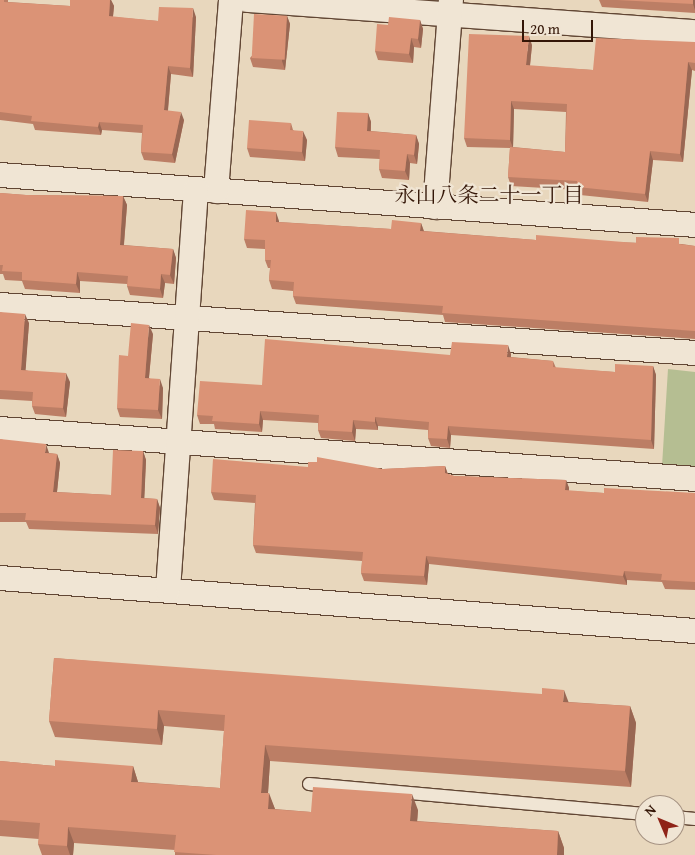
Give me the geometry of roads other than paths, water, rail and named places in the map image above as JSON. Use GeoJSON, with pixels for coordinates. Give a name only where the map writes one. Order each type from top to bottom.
{"type":"FeatureCollection","features":[{"type":"Feature","properties":{"kind":"street"},"geometry":{"type":"LineString","coordinates":[[168,590],[187,318],[231,0]]}},
{"type":"Feature","properties":{"kind":"street"},"geometry":{"type":"LineString","coordinates":[[247,0],[450,8],[695,32]]}},
{"type":"Feature","properties":{"kind":"street"},"geometry":{"type":"LineString","coordinates":[[435,207],[450,8]]}},
{"type":"Feature","properties":{"kind":"street"},"geometry":{"type":"LineString","coordinates":[[0,175],[695,225]]}},
{"type":"Feature","properties":{"kind":"street"},"geometry":{"type":"LineString","coordinates":[[0,305],[695,353]]}},
{"type":"Feature","properties":{"kind":"street"},"geometry":{"type":"LineString","coordinates":[[0,429],[695,479]]}},
{"type":"Feature","properties":{"kind":"street"},"geometry":{"type":"LineString","coordinates":[[0,578],[695,631]]}},
{"type":"Feature","properties":{"kind":"lane"},"geometry":{"type":"LineString","coordinates":[[309,784],[635,813]]}},
{"type":"Feature","properties":{"kind":"district","name":"永山八条二十一丁目"},"geometry":{"type":"Point","coordinates":[489,195]}}]}
